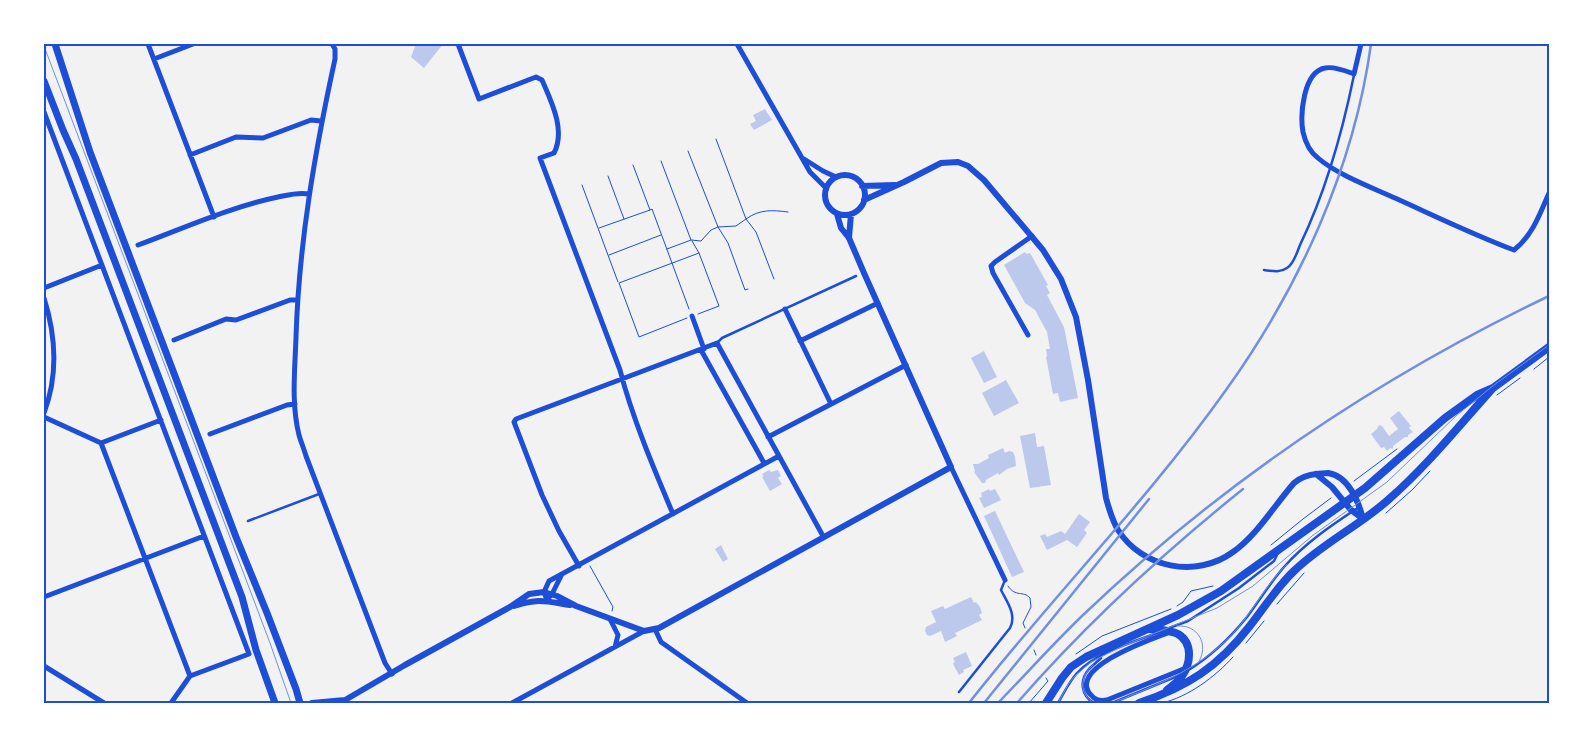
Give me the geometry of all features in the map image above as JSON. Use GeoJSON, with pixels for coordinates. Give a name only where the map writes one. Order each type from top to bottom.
{"type":"FeatureCollection","features":[{"type":"Feature","properties":{"kind":"main road"},"geometry":{"type":"LineString","coordinates":[[55,44],[90,152],[232,528],[300,701]]}},
{"type":"Feature","properties":{"kind":"main road"},"geometry":{"type":"LineString","coordinates":[[44,81],[76,159],[242,597],[256,650],[275,703]]}},
{"type":"Feature","properties":{"kind":"main road"},"geometry":{"type":"LineString","coordinates":[[1139,703],[1161,700],[1214,663],[1236,642],[1294,571],[1318,551],[1386,502],[1408,482],[1493,388],[1549,347]]}},
{"type":"Feature","properties":{"kind":"main road"},"geometry":{"type":"LineString","coordinates":[[1046,703],[1062,678],[1072,667],[1086,657],[1211,598],[1354,496],[1445,418],[1477,395],[1493,388]]}},
{"type":"Feature","properties":{"kind":"main road"},"geometry":{"type":"LineString","coordinates":[[1150,628],[1180,636],[1187,644],[1189,655],[1185,670],[1161,700]]}},
{"type":"Feature","properties":{"kind":"street"},"geometry":{"type":"LineString","coordinates":[[148,44],[214,217]]}},
{"type":"Feature","properties":{"kind":"street"},"geometry":{"type":"LineString","coordinates":[[154,59],[193,44]]}},
{"type":"Feature","properties":{"kind":"street"},"geometry":{"type":"LineString","coordinates":[[332,44],[335,59],[321,121],[309,194],[297,300],[295,404],[299,435],[320,494],[385,663],[392,674]]}},
{"type":"Feature","properties":{"kind":"street"},"geometry":{"type":"LineString","coordinates":[[458,44],[479,99],[536,78],[542,80],[558,125],[558,145],[554,153],[540,158],[673,514]]}},
{"type":"Feature","properties":{"kind":"street"},"geometry":{"type":"LineString","coordinates":[[737,44],[810,172],[826,188]]}},
{"type":"Feature","properties":{"kind":"street"},"geometry":{"type":"LineString","coordinates":[[1361,44],[1354,74],[1325,68],[1314,75],[1308,84],[1302,119],[1308,146],[1316,157],[1327,165],[1362,183],[1514,250],[1522,244],[1530,233],[1549,193]]}},
{"type":"Feature","properties":{"kind":"street"},"geometry":{"type":"LineString","coordinates":[[44,112],[249,654],[190,676],[171,703]]}},
{"type":"Feature","properties":{"kind":"street"},"geometry":{"type":"LineString","coordinates":[[190,155],[236,137],[263,138],[311,120],[321,121]]}},
{"type":"Feature","properties":{"kind":"street"},"geometry":{"type":"LineString","coordinates":[[802,158],[836,178]]}},
{"type":"Feature","properties":{"kind":"street"},"geometry":{"type":"LineString","coordinates":[[864,200],[899,185],[941,163],[952,162],[962,164],[974,170],[984,180],[1032,236],[1058,272],[1074,310],[1110,515],[1118,530],[1136,550],[1156,561],[1178,567],[1199,566],[1218,561],[1244,543],[1296,481],[1305,476],[1316,474],[1330,473],[1348,486],[1360,507],[1363,519]]}},
{"type":"Feature","properties":{"kind":"street"},"geometry":{"type":"LineString","coordinates":[[842,176],[854,178],[862,186],[864,200],[859,209],[851,214],[837,214],[825,200],[826,188],[836,178],[842,176]]}},
{"type":"Feature","properties":{"kind":"street"},"geometry":{"type":"LineString","coordinates":[[862,186],[899,185]]}},
{"type":"Feature","properties":{"kind":"street"},"geometry":{"type":"LineString","coordinates":[[138,245],[269,199],[301,193],[309,194]]}},
{"type":"Feature","properties":{"kind":"street"},"geometry":{"type":"LineString","coordinates":[[837,214],[841,228],[848,238],[951,467],[1005,580]]}},
{"type":"Feature","properties":{"kind":"street"},"geometry":{"type":"LineString","coordinates":[[848,238],[851,214]]}},
{"type":"Feature","properties":{"kind":"street"},"geometry":{"type":"LineString","coordinates":[[1028,335],[993,273],[991,266],[1032,236]]}},
{"type":"Feature","properties":{"kind":"street"},"geometry":{"type":"LineString","coordinates":[[44,288],[102,265]]}},
{"type":"Feature","properties":{"kind":"street"},"geometry":{"type":"LineString","coordinates":[[44,298],[52,331],[54,370],[44,413]]}},
{"type":"Feature","properties":{"kind":"street"},"geometry":{"type":"LineString","coordinates":[[174,340],[226,319],[236,320],[290,300],[297,300]]}},
{"type":"Feature","properties":{"kind":"street"},"geometry":{"type":"LineString","coordinates":[[800,341],[878,303]]}},
{"type":"Feature","properties":{"kind":"street"},"geometry":{"type":"LineString","coordinates":[[785,308],[831,404]]}},
{"type":"Feature","properties":{"kind":"street"},"geometry":{"type":"LineString","coordinates":[[692,316],[702,350],[764,464]]}},
{"type":"Feature","properties":{"kind":"street"},"geometry":{"type":"LineString","coordinates":[[578,566],[542,496],[514,422],[516,419],[717,343],[824,536]]}},
{"type":"Feature","properties":{"kind":"street"},"geometry":{"type":"LineString","coordinates":[[768,437],[906,365]]}},
{"type":"Feature","properties":{"kind":"street"},"geometry":{"type":"LineString","coordinates":[[210,434],[287,405],[295,404]]}},
{"type":"Feature","properties":{"kind":"street"},"geometry":{"type":"LineString","coordinates":[[44,417],[101,443],[190,676]]}},
{"type":"Feature","properties":{"kind":"street"},"geometry":{"type":"LineString","coordinates":[[101,443],[160,420]]}},
{"type":"Feature","properties":{"kind":"street"},"geometry":{"type":"LineString","coordinates":[[547,600],[544,592],[549,582],[778,456]]}},
{"type":"Feature","properties":{"kind":"street"},"geometry":{"type":"LineString","coordinates":[[512,703],[644,631],[656,629],[691,611],[951,467]]}},
{"type":"Feature","properties":{"kind":"street"},"geometry":{"type":"LineString","coordinates":[[1316,474],[1332,487],[1353,512],[1363,519]]}},
{"type":"Feature","properties":{"kind":"street"},"geometry":{"type":"LineString","coordinates":[[44,597],[204,536]]}},
{"type":"Feature","properties":{"kind":"street"},"geometry":{"type":"LineString","coordinates":[[547,600],[561,576]]}},
{"type":"Feature","properties":{"kind":"street"},"geometry":{"type":"LineString","coordinates":[[300,701],[312,703],[343,702],[405,665],[510,608],[529,594],[544,592],[552,594],[576,606],[644,631]]}},
{"type":"Feature","properties":{"kind":"street"},"geometry":{"type":"LineString","coordinates":[[510,608],[531,601],[547,600],[576,606]]}},
{"type":"Feature","properties":{"kind":"street"},"geometry":{"type":"LineString","coordinates":[[609,618],[618,635],[616,647]]}},
{"type":"Feature","properties":{"kind":"street"},"geometry":{"type":"LineString","coordinates":[[656,629],[661,642],[747,703]]}},
{"type":"Feature","properties":{"kind":"street"},"geometry":{"type":"LineString","coordinates":[[1166,631],[1104,662],[1090,675],[1088,691],[1095,699],[1104,700],[1185,670]]}},
{"type":"Feature","properties":{"kind":"street"},"geometry":{"type":"LineString","coordinates":[[44,666],[104,703]]}},
{"type":"Feature","properties":{"kind":"lane"},"geometry":{"type":"LineString","coordinates":[[1264,270],[1276,271],[1286,269],[1291,264],[1306,233],[1334,159],[1349,102],[1354,74]]}},
{"type":"Feature","properties":{"kind":"lane"},"geometry":{"type":"LineString","coordinates":[[717,343],[722,338],[856,276]]}},
{"type":"Feature","properties":{"kind":"lane"},"geometry":{"type":"LineString","coordinates":[[248,521],[320,494]]}},
{"type":"Feature","properties":{"kind":"lane"},"geometry":{"type":"LineString","coordinates":[[1112,703],[1163,683],[1207,657],[1247,617],[1283,568],[1297,553],[1312,540],[1360,507]]}},
{"type":"Feature","properties":{"kind":"lane"},"geometry":{"type":"LineString","coordinates":[[1058,703],[1076,674],[1091,662],[1188,621],[1239,588],[1274,561],[1280,549]]}},
{"type":"Feature","properties":{"kind":"lane"},"geometry":{"type":"LineString","coordinates":[[959,692],[1014,621],[1001,590],[1005,580]]}},
{"type":"Feature","properties":{"kind":"lane"},"geometry":{"type":"LineString","coordinates":[[1094,703],[1087,698],[1084,692],[1083,680],[1089,669],[1104,655]]}},
{"type":"Feature","properties":{"kind":"path"},"geometry":{"type":"LineString","coordinates":[[716,139],[746,219],[756,232],[774,279]]}},
{"type":"Feature","properties":{"kind":"path"},"geometry":{"type":"LineString","coordinates":[[688,151],[718,227],[728,243],[746,290],[748,289]]}},
{"type":"Feature","properties":{"kind":"path"},"geometry":{"type":"LineString","coordinates":[[582,185],[639,337],[719,306],[661,160]]}},
{"type":"Feature","properties":{"kind":"path"},"geometry":{"type":"LineString","coordinates":[[633,165],[650,210],[652,209],[692,316]]}},
{"type":"Feature","properties":{"kind":"path"},"geometry":{"type":"LineString","coordinates":[[608,176],[624,219]]}},
{"type":"Feature","properties":{"kind":"path"},"geometry":{"type":"LineString","coordinates":[[598,229],[650,210]]}},
{"type":"Feature","properties":{"kind":"path"},"geometry":{"type":"LineString","coordinates":[[667,249],[692,240],[701,241],[711,230],[718,227],[736,226],[754,214],[763,211],[777,210],[788,212]]}},
{"type":"Feature","properties":{"kind":"path"},"geometry":{"type":"LineString","coordinates":[[608,255],[662,235]]}},
{"type":"Feature","properties":{"kind":"path"},"geometry":{"type":"LineString","coordinates":[[619,283],[699,253]]}},
{"type":"Feature","properties":{"kind":"path"},"geometry":{"type":"LineString","coordinates":[[1529,372],[1549,357]]}},
{"type":"Feature","properties":{"kind":"path"},"geometry":{"type":"LineString","coordinates":[[1497,396],[1523,377]]}},
{"type":"Feature","properties":{"kind":"path"},"geometry":{"type":"LineString","coordinates":[[1384,514],[1412,490],[1433,467]]}},
{"type":"Feature","properties":{"kind":"path"},"geometry":{"type":"LineString","coordinates":[[1348,486],[1358,478]]}},
{"type":"Feature","properties":{"kind":"path"},"geometry":{"type":"LineString","coordinates":[[1269,547],[1302,519],[1338,494]]}},
{"type":"Feature","properties":{"kind":"path"},"geometry":{"type":"LineString","coordinates":[[588,561],[613,607],[609,618]]}},
{"type":"Feature","properties":{"kind":"path"},"geometry":{"type":"LineString","coordinates":[[1274,607],[1304,573]]}},
{"type":"Feature","properties":{"kind":"path"},"geometry":{"type":"LineString","coordinates":[[1008,586],[1014,593],[1027,595],[1031,600],[1023,623],[1025,628]]}},
{"type":"Feature","properties":{"kind":"path"},"geometry":{"type":"LineString","coordinates":[[1089,644],[1102,636],[1174,608],[1183,602],[1192,591],[1215,586]]}},
{"type":"Feature","properties":{"kind":"path"},"geometry":{"type":"LineString","coordinates":[[1242,648],[1264,621]]}},
{"type":"Feature","properties":{"kind":"path"},"geometry":{"type":"LineString","coordinates":[[1034,650],[1036,655]]}},
{"type":"Feature","properties":{"kind":"path"},"geometry":{"type":"LineString","coordinates":[[1161,700],[1176,698],[1197,687],[1217,673],[1236,654]]}},
{"type":"Feature","properties":{"kind":"path"},"geometry":{"type":"LineString","coordinates":[[1029,703],[1048,681],[1046,678]]}},
{"type":"Feature","properties":{"kind":"building"},"geometry":{"type":"Polygon","coordinates":[[[416,44],[443,44],[424,68],[411,57],[416,44]]]}},
{"type":"Feature","properties":{"kind":"building"},"geometry":{"type":"Polygon","coordinates":[[[765,109],[772,120],[754,130],[750,124],[756,121],[753,115],[765,109]]]}},
{"type":"Feature","properties":{"kind":"building"},"geometry":{"type":"Polygon","coordinates":[[[1025,252],[1026,254],[1030,253],[1048,285],[1046,286],[1050,293],[1047,295],[1064,327],[1078,398],[1060,402],[1058,393],[1053,394],[1046,357],[1046,349],[1050,349],[1047,332],[1035,310],[1025,303],[1004,265],[1025,252]]]}},
{"type":"Feature","properties":{"kind":"building"},"geometry":{"type":"Polygon","coordinates":[[[984,351],[997,377],[984,383],[971,358],[984,351]]]}},
{"type":"Feature","properties":{"kind":"building"},"geometry":{"type":"Polygon","coordinates":[[[1006,380],[1019,403],[994,416],[982,393],[1006,380]]]}},
{"type":"Feature","properties":{"kind":"building"},"geometry":{"type":"Polygon","coordinates":[[[1399,411],[1411,426],[1409,428],[1413,432],[1393,446],[1393,449],[1390,448],[1387,451],[1384,447],[1381,448],[1371,434],[1379,425],[1382,426],[1389,436],[1398,429],[1390,418],[1399,411]]]}},
{"type":"Feature","properties":{"kind":"building"},"geometry":{"type":"Polygon","coordinates":[[[1035,433],[1037,447],[1044,446],[1051,485],[1030,488],[1020,436],[1035,433]]]}},
{"type":"Feature","properties":{"kind":"building"},"geometry":{"type":"Polygon","coordinates":[[[1003,448],[1005,453],[1013,452],[1016,466],[1007,469],[999,475],[998,473],[986,480],[985,483],[982,483],[974,472],[973,464],[978,464],[989,458],[988,455],[1003,448]]]}},
{"type":"Feature","properties":{"kind":"building"},"geometry":{"type":"Polygon","coordinates":[[[769,470],[771,472],[778,470],[781,476],[778,478],[782,484],[770,491],[762,477],[764,476],[762,474],[769,470]]]}},
{"type":"Feature","properties":{"kind":"building"},"geometry":{"type":"Polygon","coordinates":[[[989,489],[990,491],[995,489],[1001,500],[984,508],[979,498],[982,497],[981,493],[989,489]]]}},
{"type":"Feature","properties":{"kind":"building"},"geometry":{"type":"Polygon","coordinates":[[[995,511],[1024,572],[1012,577],[984,516],[995,511]]]}},
{"type":"Feature","properties":{"kind":"building"},"geometry":{"type":"Polygon","coordinates":[[[1079,514],[1090,522],[1084,530],[1087,533],[1077,547],[1067,540],[1047,550],[1040,536],[1045,534],[1047,537],[1061,531],[1065,534],[1079,514]]]}},
{"type":"Feature","properties":{"kind":"building"},"geometry":{"type":"Polygon","coordinates":[[[721,545],[728,559],[723,562],[715,549],[721,545]]]}},
{"type":"Feature","properties":{"kind":"building"},"geometry":{"type":"Polygon","coordinates":[[[971,597],[974,603],[976,602],[980,607],[982,613],[979,615],[982,620],[955,633],[957,636],[945,642],[941,631],[930,636],[927,635],[926,627],[936,622],[931,611],[943,606],[945,609],[971,597]]]}},
{"type":"Feature","properties":{"kind":"building"},"geometry":{"type":"Polygon","coordinates":[[[966,652],[972,666],[963,670],[964,672],[959,675],[954,666],[953,658],[966,652]]]}},
{"type":"Feature","properties":{"kind":"tram line"},"geometry":{"type":"LineString","coordinates":[[44,46],[291,703]]}},
{"type":"Feature","properties":{"kind":"tram line"},"geometry":{"type":"LineString","coordinates":[[1058,703],[1069,683],[1091,662],[1123,646],[1217,608],[1253,586],[1312,536],[1387,482],[1456,416],[1494,385],[1549,345]]}},
{"type":"Feature","properties":{"kind":"tram line"},"geometry":{"type":"LineString","coordinates":[[1112,703],[1164,681],[1210,654],[1238,628],[1287,564]]}},
{"type":"Feature","properties":{"kind":"tram line"},"geometry":{"type":"LineString","coordinates":[[1177,626],[1191,628],[1200,637],[1203,649],[1198,663]]}},
{"type":"Feature","properties":{"kind":"tram line"},"geometry":{"type":"LineString","coordinates":[[1093,665],[1085,674],[1083,690],[1085,695],[1094,703]]}},
{"type":"Feature","properties":{"kind":"railway"},"geometry":{"type":"LineString","coordinates":[[969,703],[1165,470],[1226,390],[1252,351],[1277,310],[1320,225],[1337,181],[1351,136],[1363,90],[1371,44]]}},
{"type":"Feature","properties":{"kind":"railway"},"geometry":{"type":"LineString","coordinates":[[998,703],[1082,616],[1189,522],[1245,478],[1362,398],[1485,328],[1549,296]]}},
{"type":"Feature","properties":{"kind":"railway"},"geometry":{"type":"LineString","coordinates":[[1017,703],[1125,591],[1243,489]]}},
{"type":"Feature","properties":{"kind":"railway"},"geometry":{"type":"LineString","coordinates":[[984,703],[1149,499]]}}]}
